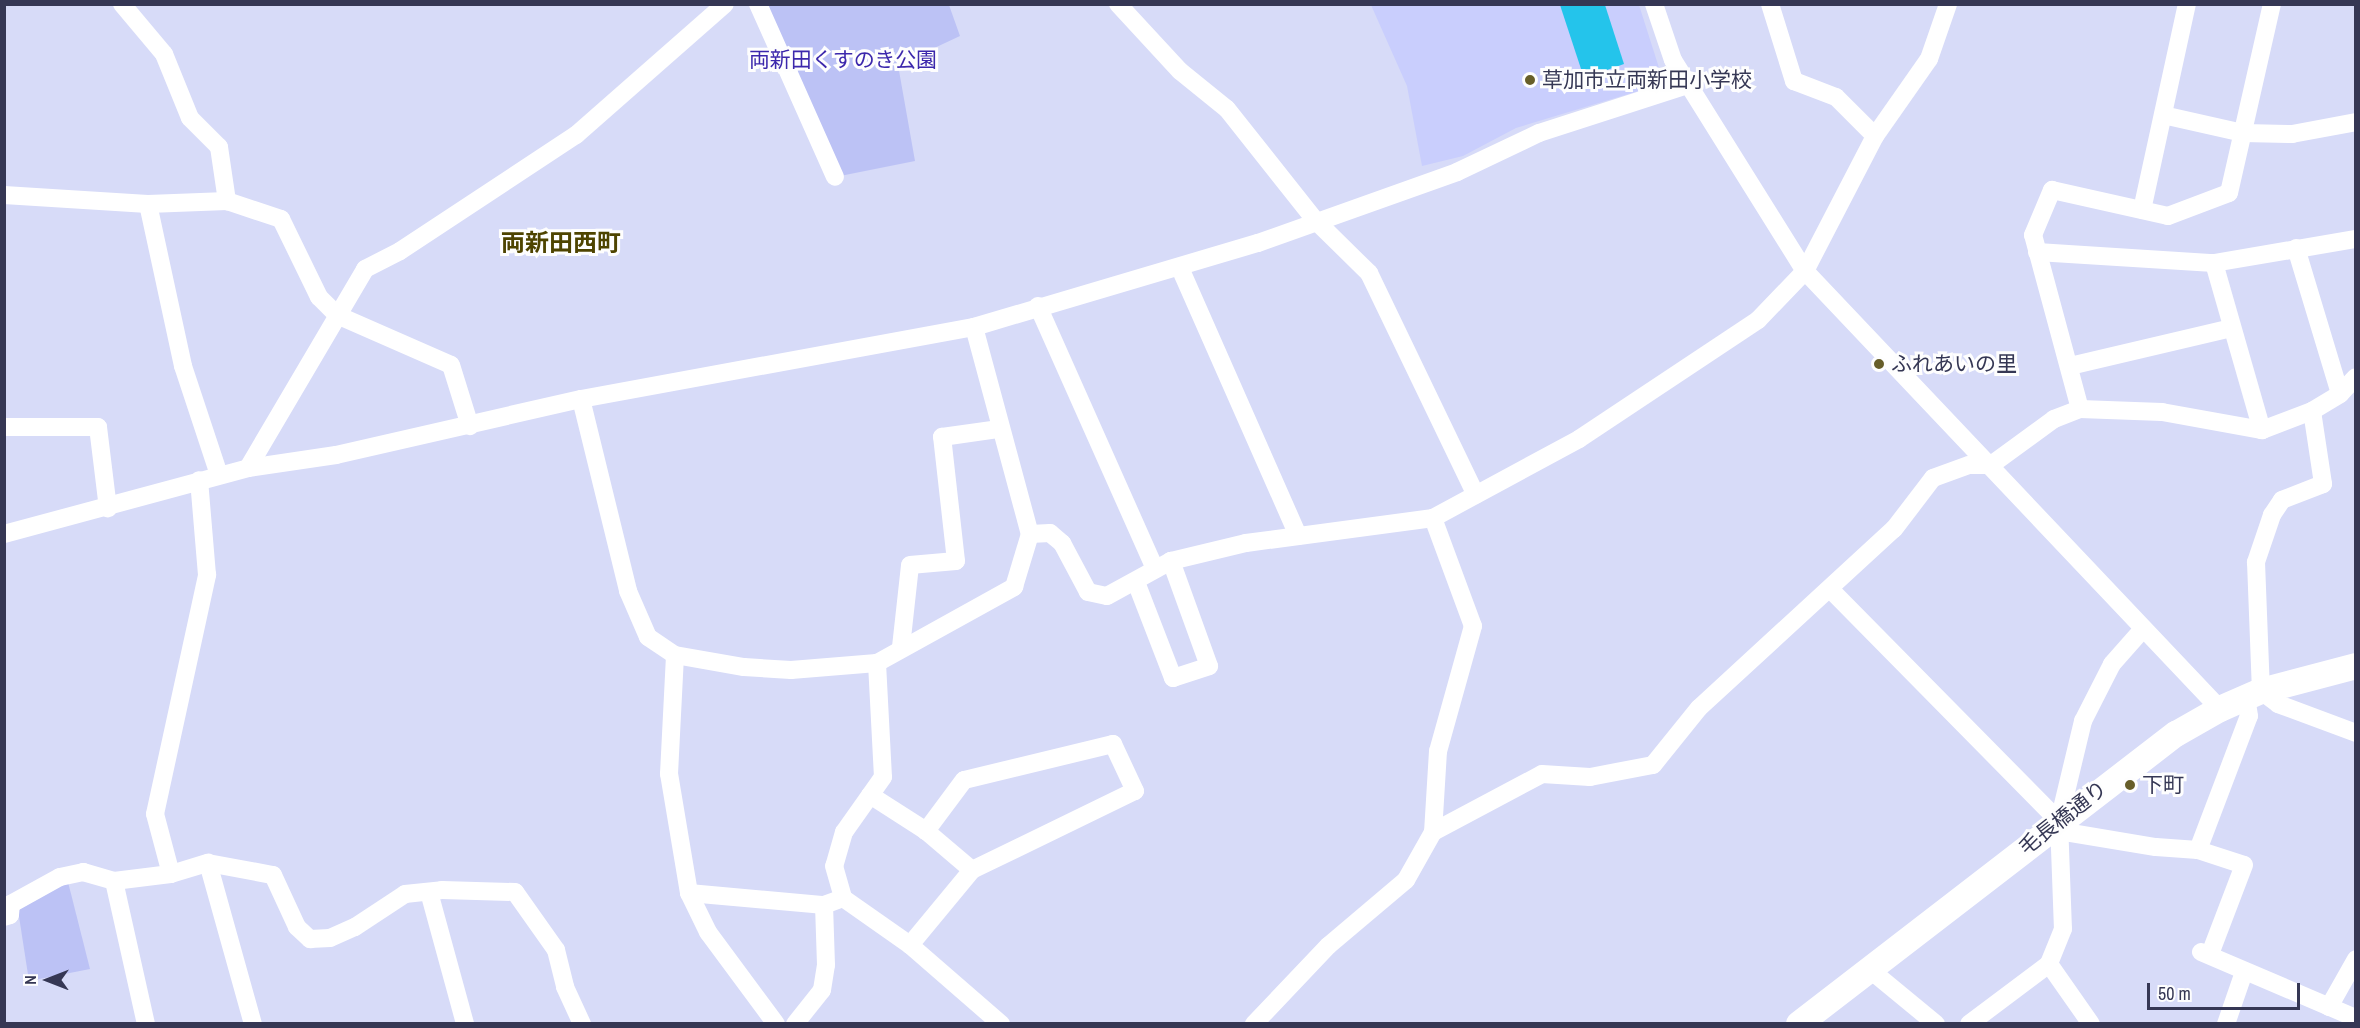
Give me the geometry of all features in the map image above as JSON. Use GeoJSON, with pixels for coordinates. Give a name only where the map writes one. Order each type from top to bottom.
{"type":"FeatureCollection","features":[{"type":"Feature","properties":{"kind":"street"},"geometry":{"type":"LineString","coordinates":[[122,4],[164,54],[190,118],[219,147],[227,201]]}},
{"type":"Feature","properties":{"kind":"street"},"geometry":{"type":"LineString","coordinates":[[248,468],[365,269],[400,251],[576,135],[725,4]]}},
{"type":"Feature","properties":{"kind":"street"},"geometry":{"type":"LineString","coordinates":[[758,4],[835,177]]}},
{"type":"Feature","properties":{"kind":"street"},"geometry":{"type":"LineString","coordinates":[[1118,4],[1180,71],[1227,109],[1315,220],[1369,273],[1476,495]]}},
{"type":"Feature","properties":{"kind":"street"},"geometry":{"type":"LineString","coordinates":[[1654,4],[1673,60],[1805,271],[2220,709]]}},
{"type":"Feature","properties":{"kind":"street"},"geometry":{"type":"LineString","coordinates":[[1770,4],[1794,81],[1836,98],[1875,136]]}},
{"type":"Feature","properties":{"kind":"street"},"geometry":{"type":"LineString","coordinates":[[1030,534],[1050,533],[1062,543],[1088,592],[1107,596],[1163,565],[1246,543],[1433,518],[1579,439],[1758,320],[1805,271],[1875,136],[1929,59],[1948,4]]}},
{"type":"Feature","properties":{"kind":"street"},"geometry":{"type":"LineString","coordinates":[[2142,210],[2187,4]]}},
{"type":"Feature","properties":{"kind":"street"},"geometry":{"type":"LineString","coordinates":[[2080,410],[2033,235],[2052,190],[2168,216],[2229,193],[2271,4]]}},
{"type":"Feature","properties":{"kind":"street"},"geometry":{"type":"LineString","coordinates":[[4,534],[108,508],[199,480],[248,468],[336,455],[581,399],[974,327],[1038,306],[1180,268],[1257,243],[1315,220],[1457,172],[1539,133],[1688,85]]}},
{"type":"Feature","properties":{"kind":"street"},"geometry":{"type":"LineString","coordinates":[[2163,115],[2243,133],[2292,134],[2355,122]]}},
{"type":"Feature","properties":{"kind":"street"},"geometry":{"type":"LineString","coordinates":[[5,196],[147,204],[227,201],[281,219],[319,297],[338,315],[451,365],[470,426]]}},
{"type":"Feature","properties":{"kind":"street"},"geometry":{"type":"LineString","coordinates":[[147,204],[183,366],[219,475]]}},
{"type":"Feature","properties":{"kind":"street"},"geometry":{"type":"LineString","coordinates":[[2037,252],[2214,263],[2355,239]]}},
{"type":"Feature","properties":{"kind":"street"},"geometry":{"type":"LineString","coordinates":[[2296,248],[2340,394]]}},
{"type":"Feature","properties":{"kind":"street"},"geometry":{"type":"LineString","coordinates":[[2214,263],[2262,430]]}},
{"type":"Feature","properties":{"kind":"street"},"geometry":{"type":"LineString","coordinates":[[1180,268],[1298,536]]}},
{"type":"Feature","properties":{"kind":"street"},"geometry":{"type":"LineString","coordinates":[[1038,306],[1209,666],[1173,678],[1136,582]]}},
{"type":"Feature","properties":{"kind":"street"},"geometry":{"type":"LineString","coordinates":[[581,399],[628,591],[648,637],[675,655],[744,667],[791,670],[877,663],[901,647],[1014,587],[1030,534],[999,429],[974,327]]}},
{"type":"Feature","properties":{"kind":"street"},"geometry":{"type":"LineString","coordinates":[[2070,366],[2232,328]]}},
{"type":"Feature","properties":{"kind":"street"},"geometry":{"type":"LineString","coordinates":[[1433,832],[1542,774],[1590,777],[1653,765],[1699,708],[1894,529],[1933,478],[1969,465],[1991,465],[2054,419],[2080,410],[2162,412],[2262,430],[2312,411],[2340,394],[2355,377]]}},
{"type":"Feature","properties":{"kind":"street"},"geometry":{"type":"LineString","coordinates":[[2198,850],[2249,716],[2253,694],[2256,562],[2272,515],[2282,500],[2323,484],[2312,411]]}},
{"type":"Feature","properties":{"kind":"street"},"geometry":{"type":"LineString","coordinates":[[4,427],[98,427],[108,508]]}},
{"type":"Feature","properties":{"kind":"street"},"geometry":{"type":"LineString","coordinates":[[901,647],[910,565],[957,561],[942,437],[999,429]]}},
{"type":"Feature","properties":{"kind":"street"},"geometry":{"type":"LineString","coordinates":[[171,874],[155,814],[207,575],[199,480]]}},
{"type":"Feature","properties":{"kind":"street"},"geometry":{"type":"LineString","coordinates":[[1254,1023],[1328,946],[1406,880],[1433,832],[1438,752],[1473,626],[1433,518]]}},
{"type":"Feature","properties":{"kind":"street"},"geometry":{"type":"LineString","coordinates":[[1830,589],[2059,826],[2156,848],[2198,850],[2244,865],[2205,953],[2244,972],[2355,1017]]}},
{"type":"Feature","properties":{"kind":"street"},"geometry":{"type":"LineString","coordinates":[[1969,1023],[2049,964],[2063,929],[2059,826],[2083,721],[2112,664],[2143,629]]}},
{"type":"Feature","properties":{"kind":"street"},"geometry":{"type":"LineString","coordinates":[[675,655],[669,774],[689,894],[708,932],[770,1022]]}},
{"type":"Feature","properties":{"kind":"street"},"geometry":{"type":"LineString","coordinates":[[877,663],[883,777],[844,832],[834,866],[843,898],[910,945],[1001,1023]]}},
{"type":"Feature","properties":{"kind":"street","name":"毛長橋通り"},"geometry":{"type":"LineString","coordinates":[[1799,1023],[1868,968],[2059,826],[2138,760],[2220,709],[2253,694],[2355,666]]}},
{"type":"Feature","properties":{"kind":"street"},"geometry":{"type":"LineString","coordinates":[[2253,694],[2355,733]]}},
{"type":"Feature","properties":{"kind":"street"},"geometry":{"type":"LineString","coordinates":[[910,945],[972,870],[1135,791],[1113,744],[964,780],[926,831]]}},
{"type":"Feature","properties":{"kind":"street"},"geometry":{"type":"LineString","coordinates":[[870,795],[926,831],[972,870]]}},
{"type":"Feature","properties":{"kind":"street"},"geometry":{"type":"LineString","coordinates":[[208,863],[253,1023]]}},
{"type":"Feature","properties":{"kind":"street"},"geometry":{"type":"LineString","coordinates":[[4,917],[10,915],[11,904],[60,877],[83,872],[114,880],[171,874],[208,863],[273,875],[297,927],[310,939],[330,938],[405,894],[515,892],[556,950],[565,987],[582,1023]]}},
{"type":"Feature","properties":{"kind":"street"},"geometry":{"type":"LineString","coordinates":[[114,880],[146,1023]]}},
{"type":"Feature","properties":{"kind":"street"},"geometry":{"type":"LineString","coordinates":[[429,892],[465,1023]]}},
{"type":"Feature","properties":{"kind":"street"},"geometry":{"type":"LineString","coordinates":[[689,894],[824,905],[843,898]]}},
{"type":"Feature","properties":{"kind":"street"},"geometry":{"type":"LineString","coordinates":[[795,1023],[822,990],[826,965],[824,905]]}},
{"type":"Feature","properties":{"kind":"street"},"geometry":{"type":"LineString","coordinates":[[2329,1007],[2355,959]]}},
{"type":"Feature","properties":{"kind":"street"},"geometry":{"type":"LineString","coordinates":[[2049,964],[2091,1023]]}},
{"type":"Feature","properties":{"kind":"street"},"geometry":{"type":"LineString","coordinates":[[1868,968],[1936,1023]]}},
{"type":"Feature","properties":{"kind":"street"},"geometry":{"type":"LineString","coordinates":[[2226,1023],[2244,972]]}},
{"type":"Feature","properties":{"kind":"shaded area","name":"草加市立両新田小学校"},"geometry":{"type":"Polygon","coordinates":[[[1371,5],[1639,5],[1661,74],[1645,89],[1516,128],[1463,156],[1422,166],[1407,86],[1371,5]]]}},
{"type":"Feature","properties":{"kind":"shaded area"},"geometry":{"type":"Polygon","coordinates":[[[1560,5],[1605,5],[1624,64],[1584,78],[1560,5]]]}},
{"type":"Feature","properties":{"kind":"green space","name":"両新田くすのき公園"},"geometry":{"type":"Polygon","coordinates":[[[758,5],[949,5],[960,36],[898,65],[915,161],[835,177],[758,5]]]}},
{"type":"Feature","properties":{"kind":"green space"},"geometry":{"type":"Polygon","coordinates":[[[68,882],[90,969],[29,981],[18,910],[68,882]]]}},
{"type":"Feature","properties":{"kind":"place","name":"草加市立両新田小学校"},"geometry":{"type":"Point","coordinates":[1530,80]}},
{"type":"Feature","properties":{"kind":"place","name":"ふれあいの里"},"geometry":{"type":"Point","coordinates":[1879,364]}},
{"type":"Feature","properties":{"kind":"place","name":"下町"},"geometry":{"type":"Point","coordinates":[2130,785]}},
{"type":"Feature","properties":{"kind":"district","name":"両新田西町"},"geometry":{"type":"Point","coordinates":[561,243]}}]}
